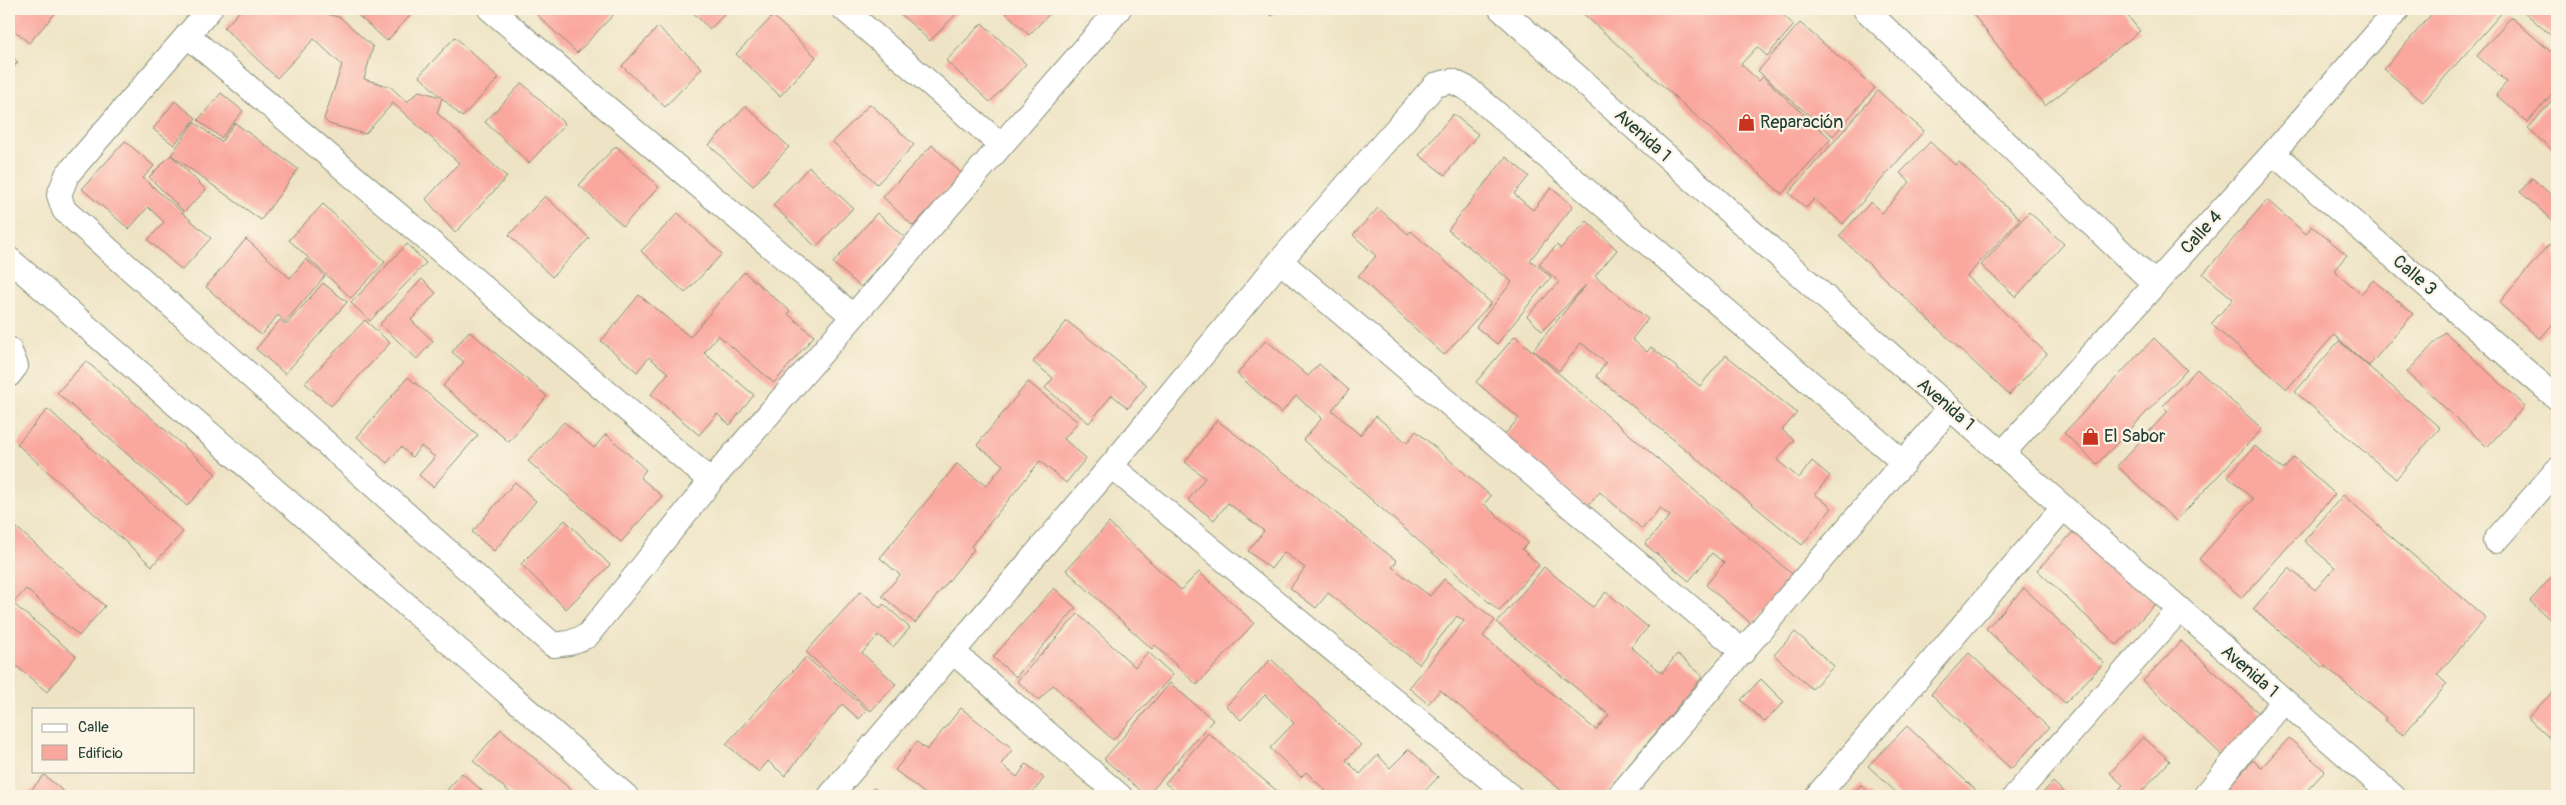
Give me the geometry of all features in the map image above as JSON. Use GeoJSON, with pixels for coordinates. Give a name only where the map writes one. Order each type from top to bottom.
{"type":"FeatureCollection","features":[{"type":"Feature","properties":{"kind":"street"},"geometry":{"type":"LineString","coordinates":[[210,9],[67,175],[59,195],[64,210],[553,645],[569,643],[587,636],[711,481],[1119,9]]}},
{"type":"Feature","properties":{"kind":"street"},"geometry":{"type":"LineString","coordinates":[[490,9],[853,316]]}},
{"type":"Feature","properties":{"kind":"street"},"geometry":{"type":"LineString","coordinates":[[844,9],[1001,145]]}},
{"type":"Feature","properties":{"kind":"street","name":"Avenida 1"},"geometry":{"type":"LineString","coordinates":[[1501,9],[2063,508],[2391,796]]}},
{"type":"Feature","properties":{"kind":"street"},"geometry":{"type":"LineString","coordinates":[[1865,9],[2154,283]]}},
{"type":"Feature","properties":{"kind":"street","name":"Calle 4"},"geometry":{"type":"LineString","coordinates":[[2002,454],[2154,283],[2274,153],[2398,9]]}},
{"type":"Feature","properties":{"kind":"street"},"geometry":{"type":"LineString","coordinates":[[187,35],[711,481]]}},
{"type":"Feature","properties":{"kind":"street"},"geometry":{"type":"LineString","coordinates":[[830,796],[1111,466],[1280,260],[1418,101],[1435,85],[1452,81],[1468,89],[1904,463]]}},
{"type":"Feature","properties":{"kind":"street","name":"Calle 3"},"geometry":{"type":"LineString","coordinates":[[2274,153],[2557,398]]}},
{"type":"Feature","properties":{"kind":"street"},"geometry":{"type":"LineString","coordinates":[[9,259],[626,796]]}},
{"type":"Feature","properties":{"kind":"street"},"geometry":{"type":"LineString","coordinates":[[1280,260],[1742,652]]}},
{"type":"Feature","properties":{"kind":"street"},"geometry":{"type":"LineString","coordinates":[[9,349],[16,366],[9,375]]}},
{"type":"Feature","properties":{"kind":"street"},"geometry":{"type":"LineString","coordinates":[[1619,796],[1950,408]]}},
{"type":"Feature","properties":{"kind":"street"},"geometry":{"type":"LineString","coordinates":[[1111,466],[1510,796]]}},
{"type":"Feature","properties":{"kind":"street"},"geometry":{"type":"LineString","coordinates":[[2495,541],[2557,470]]}},
{"type":"Feature","properties":{"kind":"street"},"geometry":{"type":"LineString","coordinates":[[1817,796],[2063,508]]}},
{"type":"Feature","properties":{"kind":"street"},"geometry":{"type":"LineString","coordinates":[[2014,796],[2180,610]]}},
{"type":"Feature","properties":{"kind":"street"},"geometry":{"type":"LineString","coordinates":[[953,652],[1120,796]]}},
{"type":"Feature","properties":{"kind":"street"},"geometry":{"type":"LineString","coordinates":[[2205,796],[2284,701]]}},
{"type":"Feature","properties":{"kind":"building"},"geometry":{"type":"Polygon","coordinates":[[[9,9],[59,9],[29,43],[9,26],[9,9]]]}},
{"type":"Feature","properties":{"kind":"building"},"geometry":{"type":"Polygon","coordinates":[[[242,9],[311,9],[341,18],[373,47],[364,79],[391,87],[407,102],[419,91],[441,97],[419,76],[455,37],[499,78],[462,117],[442,98],[437,113],[507,177],[455,233],[426,199],[459,163],[393,103],[365,134],[329,124],[324,119],[342,65],[314,39],[277,78],[224,28],[242,9]]]}},
{"type":"Feature","properties":{"kind":"building"},"geometry":{"type":"Polygon","coordinates":[[[351,9],[416,9],[387,41],[351,9]]]}},
{"type":"Feature","properties":{"kind":"building"},"geometry":{"type":"Polygon","coordinates":[[[537,9],[608,9],[614,14],[577,53],[534,12],[537,9]]]}},
{"type":"Feature","properties":{"kind":"building"},"geometry":{"type":"Polygon","coordinates":[[[689,9],[730,9],[710,29],[689,9]]]}},
{"type":"Feature","properties":{"kind":"building"},"geometry":{"type":"Polygon","coordinates":[[[895,9],[961,9],[930,41],[895,9]]]}},
{"type":"Feature","properties":{"kind":"building"},"geometry":{"type":"Polygon","coordinates":[[[1002,9],[1054,9],[1029,35],[1002,9]]]}},
{"type":"Feature","properties":{"kind":"building"},"geometry":{"type":"Polygon","coordinates":[[[1263,9],[1279,9],[1272,16],[1263,9]]]}},
{"type":"Feature","properties":{"kind":"building"},"geometry":{"type":"Polygon","coordinates":[[[1578,9],[1776,9],[1794,25],[1767,56],[1757,47],[1741,64],[1759,81],[1763,77],[1831,139],[1782,194],[1578,9]]]}},
{"type":"Feature","properties":{"kind":"building"},"geometry":{"type":"Polygon","coordinates":[[[1969,9],[2122,9],[2140,31],[2045,106],[1969,9]]]}},
{"type":"Feature","properties":{"kind":"building"},"geometry":{"type":"Polygon","coordinates":[[[2436,9],[2505,9],[2423,102],[2384,69],[2436,9]]]}},
{"type":"Feature","properties":{"kind":"building"},"geometry":{"type":"Polygon","coordinates":[[[2521,9],[2557,9],[2557,41],[2521,9]]]}},
{"type":"Feature","properties":{"kind":"building"},"geometry":{"type":"Polygon","coordinates":[[[773,16],[816,57],[780,96],[736,54],[773,16]]]}},
{"type":"Feature","properties":{"kind":"building"},"geometry":{"type":"Polygon","coordinates":[[[2511,17],[2557,57],[2557,88],[2528,122],[2496,95],[2507,82],[2477,56],[2511,17]]]}},
{"type":"Feature","properties":{"kind":"building"},"geometry":{"type":"Polygon","coordinates":[[[982,23],[1026,64],[990,102],[946,61],[982,23]]]}},
{"type":"Feature","properties":{"kind":"building"},"geometry":{"type":"Polygon","coordinates":[[[1800,23],[1875,88],[1833,136],[1758,71],[1800,23]]]}},
{"type":"Feature","properties":{"kind":"building"},"geometry":{"type":"Polygon","coordinates":[[[658,27],[702,68],[665,107],[622,66],[658,27]]]}},
{"type":"Feature","properties":{"kind":"building"},"geometry":{"type":"Polygon","coordinates":[[[9,54],[18,62],[9,72],[9,54]]]}},
{"type":"Feature","properties":{"kind":"building"},"geometry":{"type":"Polygon","coordinates":[[[522,83],[565,124],[529,163],[485,122],[522,83]]]}},
{"type":"Feature","properties":{"kind":"building"},"geometry":{"type":"Polygon","coordinates":[[[1878,91],[1924,131],[1843,224],[1814,199],[1806,208],[1789,193],[1878,91]]]}},
{"type":"Feature","properties":{"kind":"building"},"geometry":{"type":"Polygon","coordinates":[[[221,93],[243,111],[221,138],[198,120],[221,93]]]}},
{"type":"Feature","properties":{"kind":"building"},"geometry":{"type":"Polygon","coordinates":[[[2557,94],[2557,154],[2528,129],[2557,94]]]}},
{"type":"Feature","properties":{"kind":"building"},"geometry":{"type":"Polygon","coordinates":[[[175,101],[196,118],[174,145],[153,129],[175,101]]]}},
{"type":"Feature","properties":{"kind":"building"},"geometry":{"type":"Polygon","coordinates":[[[870,104],[914,145],[877,184],[833,142],[870,104]]]}},
{"type":"Feature","properties":{"kind":"building"},"geometry":{"type":"Polygon","coordinates":[[[746,106],[789,147],[753,186],[709,145],[746,106]]]}},
{"type":"Feature","properties":{"kind":"building"},"geometry":{"type":"Polygon","coordinates":[[[1453,114],[1478,134],[1445,175],[1419,155],[1453,114]]]}},
{"type":"Feature","properties":{"kind":"building"},"geometry":{"type":"Polygon","coordinates":[[[194,122],[221,142],[235,123],[298,169],[261,220],[171,155],[194,122]]]}},
{"type":"Feature","properties":{"kind":"building"},"geometry":{"type":"Polygon","coordinates":[[[125,141],[154,166],[143,178],[211,238],[182,270],[148,240],[164,222],[148,207],[129,229],[82,189],[125,141]]]}},
{"type":"Feature","properties":{"kind":"building"},"geometry":{"type":"Polygon","coordinates":[[[1930,142],[1955,165],[1959,162],[2020,219],[1967,276],[2047,354],[2009,395],[1839,236],[1871,202],[1882,213],[1910,182],[1900,173],[1930,142]]]}},
{"type":"Feature","properties":{"kind":"building"},"geometry":{"type":"Polygon","coordinates":[[[932,145],[962,174],[913,226],[883,197],[932,145]]]}},
{"type":"Feature","properties":{"kind":"building"},"geometry":{"type":"Polygon","coordinates":[[[616,146],[659,187],[623,226],[579,185],[616,146]]]}},
{"type":"Feature","properties":{"kind":"building"},"geometry":{"type":"Polygon","coordinates":[[[171,155],[206,190],[184,212],[149,177],[171,155]]]}},
{"type":"Feature","properties":{"kind":"building"},"geometry":{"type":"Polygon","coordinates":[[[1506,157],[1529,176],[1514,194],[1533,210],[1551,188],[1573,206],[1530,260],[1551,277],[1497,344],[1476,327],[1512,282],[1448,230],[1506,157]]]}},
{"type":"Feature","properties":{"kind":"building"},"geometry":{"type":"Polygon","coordinates":[[[809,167],[853,208],[816,247],[773,205],[809,167]]]}},
{"type":"Feature","properties":{"kind":"building"},"geometry":{"type":"Polygon","coordinates":[[[2532,178],[2557,200],[2557,224],[2520,192],[2532,178]]]}},
{"type":"Feature","properties":{"kind":"building"},"geometry":{"type":"Polygon","coordinates":[[[545,196],[589,238],[552,277],[509,235],[545,196]]]}},
{"type":"Feature","properties":{"kind":"building"},"geometry":{"type":"Polygon","coordinates":[[[2267,200],[2306,234],[2312,226],[2347,255],[2334,270],[2361,294],[2373,280],[2413,314],[2369,366],[2334,335],[2287,389],[2211,324],[2233,299],[2203,274],[2267,200]]]}},
{"type":"Feature","properties":{"kind":"building"},"geometry":{"type":"Polygon","coordinates":[[[323,204],[385,262],[351,298],[289,240],[323,204]]]}},
{"type":"Feature","properties":{"kind":"building"},"geometry":{"type":"Polygon","coordinates":[[[1378,208],[1408,234],[1411,231],[1491,303],[1444,355],[1358,276],[1376,256],[1353,235],[1378,208]]]}},
{"type":"Feature","properties":{"kind":"building"},"geometry":{"type":"Polygon","coordinates":[[[2029,212],[2064,244],[2016,297],[1981,265],[2029,212]]]}},
{"type":"Feature","properties":{"kind":"building"},"geometry":{"type":"Polygon","coordinates":[[[678,213],[722,254],[685,293],[641,251],[678,213]]]}},
{"type":"Feature","properties":{"kind":"building"},"geometry":{"type":"Polygon","coordinates":[[[877,213],[905,238],[861,287],[833,263],[877,213]]]}},
{"type":"Feature","properties":{"kind":"building"},"geometry":{"type":"Polygon","coordinates":[[[1587,221],[1617,250],[1595,276],[1648,319],[1632,339],[1647,352],[1651,347],[1700,386],[1726,355],[1797,413],[1782,430],[1794,440],[1777,460],[1799,478],[1812,461],[1830,476],[1815,494],[1832,508],[1802,545],[1596,376],[1606,363],[1581,343],[1559,371],[1533,350],[1586,285],[1542,331],[1527,316],[1559,282],[1539,264],[1557,245],[1560,249],[1587,221]]]}},
{"type":"Feature","properties":{"kind":"building"},"geometry":{"type":"Polygon","coordinates":[[[246,239],[290,278],[306,259],[325,276],[285,322],[278,315],[261,335],[206,287],[246,239]]]}},
{"type":"Feature","properties":{"kind":"building"},"geometry":{"type":"Polygon","coordinates":[[[407,244],[426,263],[370,321],[351,303],[407,244]]]}},
{"type":"Feature","properties":{"kind":"building"},"geometry":{"type":"Polygon","coordinates":[[[2549,244],[2554,249],[2557,246],[2557,319],[2540,339],[2499,303],[2549,244]]]}},
{"type":"Feature","properties":{"kind":"building"},"geometry":{"type":"Polygon","coordinates":[[[744,272],[790,311],[788,314],[814,336],[774,383],[718,335],[704,353],[754,395],[730,425],[717,414],[699,435],[651,394],[668,373],[649,357],[637,372],[601,341],[639,295],[690,337],[744,272]]]}},
{"type":"Feature","properties":{"kind":"building"},"geometry":{"type":"Polygon","coordinates":[[[422,279],[436,293],[411,320],[433,341],[417,359],[380,324],[422,279]]]}},
{"type":"Feature","properties":{"kind":"building"},"geometry":{"type":"Polygon","coordinates":[[[323,283],[347,302],[285,374],[256,349],[280,320],[286,325],[323,283]]]}},
{"type":"Feature","properties":{"kind":"building"},"geometry":{"type":"Polygon","coordinates":[[[365,320],[390,343],[331,406],[305,383],[365,320]]]}},
{"type":"Feature","properties":{"kind":"building"},"geometry":{"type":"Polygon","coordinates":[[[1067,321],[1147,385],[1128,408],[1112,395],[1089,423],[1045,388],[1053,378],[1033,362],[1067,321]]]}},
{"type":"Feature","properties":{"kind":"building"},"geometry":{"type":"Polygon","coordinates":[[[469,331],[547,396],[509,442],[443,386],[464,362],[452,352],[469,331]]]}},
{"type":"Feature","properties":{"kind":"building"},"geometry":{"type":"Polygon","coordinates":[[[2445,332],[2525,406],[2487,447],[2407,372],[2445,332]]]}},
{"type":"Feature","properties":{"kind":"building"},"geometry":{"type":"Polygon","coordinates":[[[1515,336],[1793,575],[1752,624],[1706,585],[1724,563],[1712,553],[1689,581],[1645,544],[1670,516],[1660,508],[1642,529],[1600,492],[1587,507],[1503,436],[1519,418],[1476,382],[1515,336]]]}},
{"type":"Feature","properties":{"kind":"building"},"geometry":{"type":"Polygon","coordinates":[[[2154,338],[2187,370],[2097,464],[2064,433],[2154,338]]]}},
{"type":"Feature","properties":{"kind":"building"},"geometry":{"type":"Polygon","coordinates":[[[1266,340],[1308,376],[1319,364],[1349,390],[1332,410],[1360,435],[1376,416],[1407,443],[1416,431],[1491,496],[1484,504],[1528,543],[1522,549],[1539,565],[1499,611],[1303,440],[1322,418],[1296,396],[1281,413],[1237,374],[1266,340]]]}},
{"type":"Feature","properties":{"kind":"building"},"geometry":{"type":"Polygon","coordinates":[[[2339,341],[2440,428],[2396,479],[2295,392],[2339,341]]]}},
{"type":"Feature","properties":{"kind":"building"},"geometry":{"type":"Polygon","coordinates":[[[86,361],[216,474],[187,506],[57,393],[86,361]]]}},
{"type":"Feature","properties":{"kind":"building"},"geometry":{"type":"Polygon","coordinates":[[[2197,369],[2262,429],[2176,521],[2117,466],[2168,411],[2163,406],[2197,369]]]}},
{"type":"Feature","properties":{"kind":"building"},"geometry":{"type":"Polygon","coordinates":[[[408,377],[478,435],[433,487],[419,475],[435,457],[421,446],[412,457],[401,447],[387,463],[357,437],[408,377]]]}},
{"type":"Feature","properties":{"kind":"building"},"geometry":{"type":"Polygon","coordinates":[[[1028,382],[1078,422],[1064,439],[1086,458],[1066,483],[1040,461],[971,546],[974,549],[915,623],[882,596],[900,575],[880,558],[957,464],[986,486],[1003,465],[977,445],[1028,382]]]}},
{"type":"Feature","properties":{"kind":"building"},"geometry":{"type":"Polygon","coordinates":[[[48,409],[183,532],[152,566],[17,444],[48,409]]]}},
{"type":"Feature","properties":{"kind":"building"},"geometry":{"type":"Polygon","coordinates":[[[1217,420],[1397,561],[1392,567],[1430,596],[1444,579],[1495,620],[1483,636],[1596,730],[1609,715],[1497,623],[1544,567],[1593,607],[1606,592],[1648,627],[1631,647],[1662,673],[1677,654],[1703,676],[1603,796],[1568,796],[1440,690],[1428,704],[1409,688],[1464,621],[1457,616],[1419,664],[1328,593],[1316,608],[1290,588],[1305,568],[1284,552],[1271,569],[1248,551],[1264,531],[1228,503],[1214,520],[1188,500],[1205,478],[1185,462],[1217,420]]]}},
{"type":"Feature","properties":{"kind":"building"},"geometry":{"type":"Polygon","coordinates":[[[564,422],[594,448],[606,434],[646,470],[640,477],[662,496],[621,542],[528,461],[564,422]]]}},
{"type":"Feature","properties":{"kind":"building"},"geometry":{"type":"Polygon","coordinates":[[[2255,446],[2283,470],[2294,457],[2335,494],[2242,598],[2199,559],[2253,499],[2228,476],[2255,446]]]}},
{"type":"Feature","properties":{"kind":"building"},"geometry":{"type":"Polygon","coordinates":[[[515,482],[536,501],[494,551],[472,532],[515,482]]]}},
{"type":"Feature","properties":{"kind":"building"},"geometry":{"type":"Polygon","coordinates":[[[2343,495],[2486,618],[2437,675],[2447,684],[2403,735],[2325,666],[2323,668],[2253,609],[2289,568],[2315,590],[2335,567],[2304,541],[2343,495]]]}},
{"type":"Feature","properties":{"kind":"building"},"geometry":{"type":"Polygon","coordinates":[[[565,520],[610,565],[566,609],[521,564],[565,520]]]}},
{"type":"Feature","properties":{"kind":"building"},"geometry":{"type":"Polygon","coordinates":[[[9,521],[105,606],[79,636],[26,589],[13,603],[9,599],[9,521]]]}},
{"type":"Feature","properties":{"kind":"building"},"geometry":{"type":"Polygon","coordinates":[[[1109,523],[1181,590],[1199,572],[1254,623],[1197,685],[1155,645],[1152,649],[1066,570],[1109,523]]]}},
{"type":"Feature","properties":{"kind":"building"},"geometry":{"type":"Polygon","coordinates":[[[2075,530],[2155,604],[2117,645],[2037,570],[2075,530]]]}},
{"type":"Feature","properties":{"kind":"building"},"geometry":{"type":"Polygon","coordinates":[[[2557,571],[2557,626],[2530,601],[2557,571]]]}},
{"type":"Feature","properties":{"kind":"building"},"geometry":{"type":"Polygon","coordinates":[[[1054,588],[1076,608],[1016,677],[993,657],[1054,588]]]}},
{"type":"Feature","properties":{"kind":"building"},"geometry":{"type":"Polygon","coordinates":[[[2024,588],[2104,663],[2065,703],[1986,629],[2024,588]]]}},
{"type":"Feature","properties":{"kind":"building"},"geometry":{"type":"Polygon","coordinates":[[[861,591],[880,608],[884,604],[910,628],[893,647],[879,635],[862,653],[896,684],[871,711],[806,652],[861,591]]]}},
{"type":"Feature","properties":{"kind":"building"},"geometry":{"type":"Polygon","coordinates":[[[9,600],[76,656],[47,692],[9,660],[9,600]]]}},
{"type":"Feature","properties":{"kind":"building"},"geometry":{"type":"Polygon","coordinates":[[[1078,614],[1135,667],[1148,652],[1173,675],[1113,740],[1053,685],[1039,700],[1017,681],[1078,614]]]}},
{"type":"Feature","properties":{"kind":"building"},"geometry":{"type":"Polygon","coordinates":[[[1795,632],[1834,666],[1812,689],[1774,655],[1795,632]]]}},
{"type":"Feature","properties":{"kind":"building"},"geometry":{"type":"Polygon","coordinates":[[[2181,641],[2261,715],[2223,756],[2143,681],[2181,641]]]}},
{"type":"Feature","properties":{"kind":"building"},"geometry":{"type":"Polygon","coordinates":[[[1969,653],[2049,728],[2011,769],[1931,694],[1969,653]]]}},
{"type":"Feature","properties":{"kind":"building"},"geometry":{"type":"Polygon","coordinates":[[[806,657],[867,710],[859,719],[842,704],[785,776],[768,761],[759,772],[726,744],[806,657]]]}},
{"type":"Feature","properties":{"kind":"building"},"geometry":{"type":"Polygon","coordinates":[[[1271,659],[1361,745],[1346,760],[1360,774],[1378,755],[1390,768],[1409,749],[1438,777],[1420,796],[1331,796],[1306,772],[1301,777],[1270,748],[1294,723],[1265,695],[1241,720],[1226,706],[1271,659]]]}},
{"type":"Feature","properties":{"kind":"building"},"geometry":{"type":"Polygon","coordinates":[[[1761,679],[1784,702],[1764,722],[1741,700],[1761,679]]]}},
{"type":"Feature","properties":{"kind":"building"},"geometry":{"type":"Polygon","coordinates":[[[1170,683],[1213,720],[1147,796],[1104,759],[1170,683]]]}},
{"type":"Feature","properties":{"kind":"building"},"geometry":{"type":"Polygon","coordinates":[[[2557,687],[2557,745],[2528,718],[2557,687]]]}},
{"type":"Feature","properties":{"kind":"building"},"geometry":{"type":"Polygon","coordinates":[[[961,708],[1013,749],[1001,764],[1017,777],[1026,764],[1044,778],[1030,796],[928,796],[895,770],[917,742],[927,750],[961,708]]]}},
{"type":"Feature","properties":{"kind":"building"},"geometry":{"type":"Polygon","coordinates":[[[1907,726],[1982,796],[1900,796],[1868,766],[1907,726]]]}},
{"type":"Feature","properties":{"kind":"building"},"geometry":{"type":"Polygon","coordinates":[[[501,729],[578,796],[514,796],[473,761],[501,729]]]}},
{"type":"Feature","properties":{"kind":"building"},"geometry":{"type":"Polygon","coordinates":[[[1208,733],[1283,796],[1181,796],[1165,783],[1208,733]]]}},
{"type":"Feature","properties":{"kind":"building"},"geometry":{"type":"Polygon","coordinates":[[[2143,737],[2170,761],[2142,791],[2148,796],[2113,796],[2123,785],[2110,773],[2143,737]]]}},
{"type":"Feature","properties":{"kind":"building"},"geometry":{"type":"Polygon","coordinates":[[[2289,738],[2325,771],[2302,796],[2220,796],[2253,760],[2261,768],[2289,738]]]}},
{"type":"Feature","properties":{"kind":"building"},"geometry":{"type":"Polygon","coordinates":[[[462,773],[488,796],[442,796],[462,773]]]}},
{"type":"Feature","properties":{"kind":"building"},"geometry":{"type":"Polygon","coordinates":[[[44,775],[69,796],[26,796],[44,775]]]}},
{"type":"Feature","properties":{"kind":"building"},"geometry":{"type":"Polygon","coordinates":[[[2053,782],[2068,796],[2040,796],[2053,782]]]}},
{"type":"Feature","properties":{"kind":"building"},"geometry":{"type":"Polygon","coordinates":[[[1861,785],[1873,796],[1850,796],[1861,785]]]}},
{"type":"Feature","properties":{"kind":"building"},"geometry":{"type":"Polygon","coordinates":[[[874,788],[885,796],[868,796],[874,788]]]}},
{"type":"Feature","properties":{"kind":"place","name":"Reparación"},"geometry":{"type":"Point","coordinates":[1746,122]}},
{"type":"Feature","properties":{"kind":"place","name":"El Sabor"},"geometry":{"type":"Point","coordinates":[2090,436]}}]}
